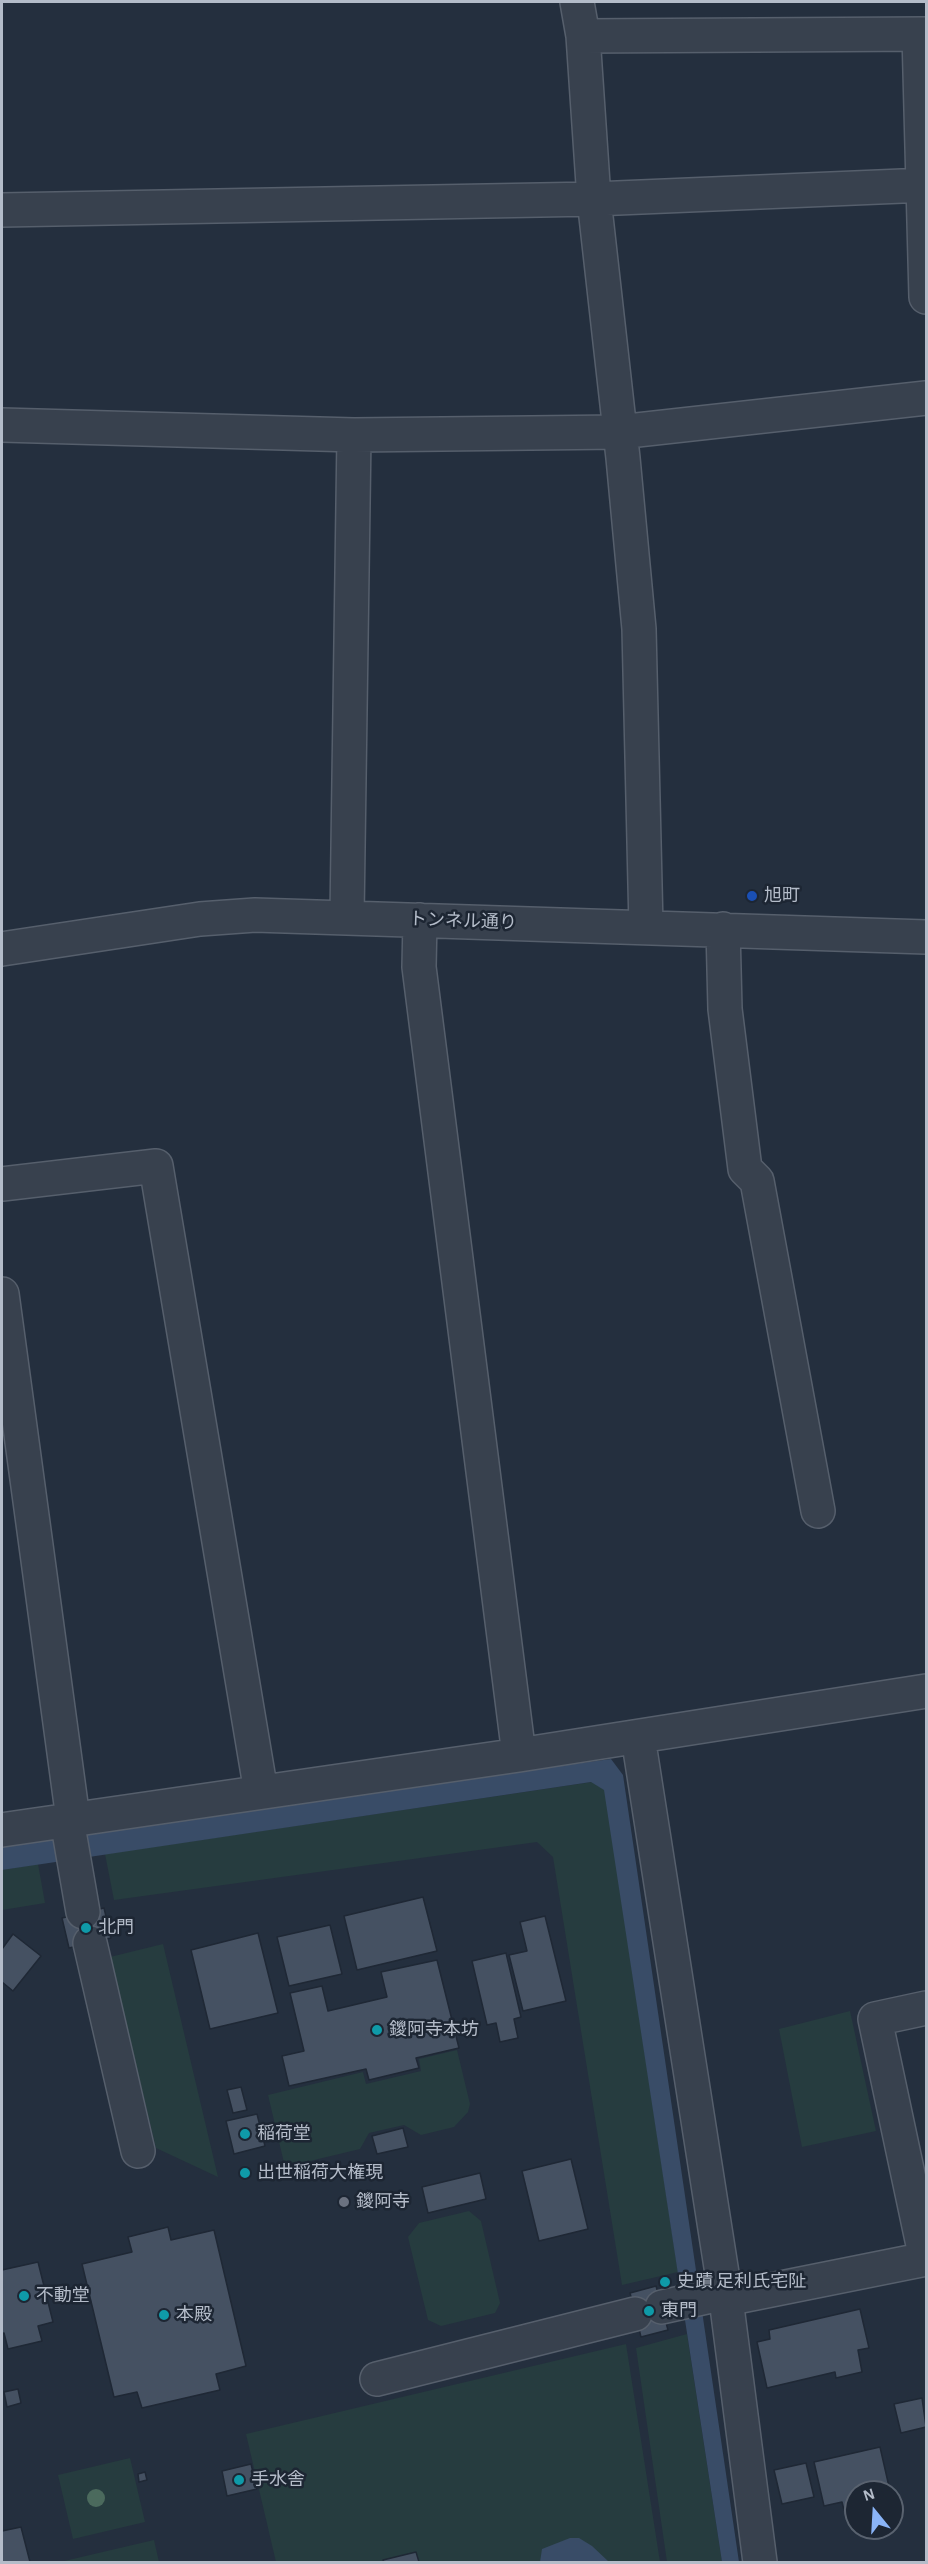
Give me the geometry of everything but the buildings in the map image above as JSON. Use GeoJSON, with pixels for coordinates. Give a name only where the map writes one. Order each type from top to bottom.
{"type":"FeatureCollection","features":[{"type":"Feature","properties":{"kind":"street"},"geometry":{"type":"LineString","coordinates":[[578,2],[583,36],[594,199],[639,629],[646,927]]}},
{"type":"Feature","properties":{"kind":"street"},"geometry":{"type":"LineString","coordinates":[[583,36],[923,34],[927,297]]}},
{"type":"Feature","properties":{"kind":"street"},"geometry":{"type":"LineString","coordinates":[[2,210],[594,199],[925,185]]}},
{"type":"Feature","properties":{"kind":"street"},"geometry":{"type":"LineString","coordinates":[[2,425],[354,435],[619,432],[927,398]]}},
{"type":"Feature","properties":{"kind":"street"},"geometry":{"type":"LineString","coordinates":[[347,916],[354,435]]}},
{"type":"Feature","properties":{"kind":"street","name":"トンネル通り"},"geometry":{"type":"LineString","coordinates":[[2,949],[200,919],[255,915],[347,916],[927,937]]}},
{"type":"Feature","properties":{"kind":"street"},"geometry":{"type":"LineString","coordinates":[[420,920],[419,967],[519,1755]]}},
{"type":"Feature","properties":{"kind":"street"},"geometry":{"type":"LineString","coordinates":[[723,930],[725,1009],[745,1169],[757,1181],[818,1511]]}},
{"type":"Feature","properties":{"kind":"street"},"geometry":{"type":"LineString","coordinates":[[2,1184],[156,1166],[261,1792]]}},
{"type":"Feature","properties":{"kind":"street"},"geometry":{"type":"LineString","coordinates":[[2,1294],[75,1866],[138,2151]]}},
{"type":"Feature","properties":{"kind":"street"},"geometry":{"type":"LineString","coordinates":[[2,1830],[69,1824],[261,1792],[638,1737],[927,1691]]}},
{"type":"Feature","properties":{"kind":"street"},"geometry":{"type":"LineString","coordinates":[[638,1737],[760,2562]]}},
{"type":"Feature","properties":{"kind":"street"},"geometry":{"type":"LineString","coordinates":[[377,2379],[656,2309],[926,2259],[875,2019],[927,2008]]}},
{"type":"Feature","properties":{"kind":"green space"},"geometry":{"type":"Polygon","coordinates":[[[592,1782],[605,1790],[678,2272],[622,2285],[553,1857],[537,1842],[114,1900],[105,1854],[592,1782]]]}},
{"type":"Feature","properties":{"kind":"green space"},"geometry":{"type":"Polygon","coordinates":[[[38,1864],[45,1903],[2,1910],[2,1870],[38,1864]]]}},
{"type":"Feature","properties":{"kind":"green space"},"geometry":{"type":"Polygon","coordinates":[[[163,1944],[218,2177],[156,2148],[110,1957],[163,1944]]]}},
{"type":"Feature","properties":{"kind":"green space"},"geometry":{"type":"Polygon","coordinates":[[[850,2011],[876,2131],[802,2147],[779,2029],[850,2011]]]}},
{"type":"Feature","properties":{"kind":"green space"},"geometry":{"type":"Polygon","coordinates":[[[457,2050],[470,2104],[468,2112],[454,2127],[421,2135],[404,2125],[369,2133],[360,2149],[285,2167],[268,2095],[363,2072],[366,2084],[421,2071],[419,2059],[457,2050]]]}},
{"type":"Feature","properties":{"kind":"green space"},"geometry":{"type":"Polygon","coordinates":[[[469,2211],[481,2221],[500,2303],[495,2313],[441,2326],[428,2320],[408,2237],[419,2223],[469,2211]]]}},
{"type":"Feature","properties":{"kind":"green space"},"geometry":{"type":"Polygon","coordinates":[[[687,2334],[722,2562],[667,2562],[636,2348],[687,2334]]]}},
{"type":"Feature","properties":{"kind":"green space"},"geometry":{"type":"Polygon","coordinates":[[[626,2344],[660,2562],[276,2562],[246,2434],[626,2344]]]}},
{"type":"Feature","properties":{"kind":"green space"},"geometry":{"type":"Polygon","coordinates":[[[130,2458],[145,2522],[73,2539],[58,2475],[130,2458]]]}},
{"type":"Feature","properties":{"kind":"green space"},"geometry":{"type":"Polygon","coordinates":[[[154,2540],[159,2562],[60,2562],[154,2540]]]}},
{"type":"Feature","properties":{"kind":"water"},"geometry":{"type":"Polygon","coordinates":[[[611,1759],[623,1775],[739,2562],[722,2562],[604,1790],[591,1782],[2,1870],[2,1841],[611,1759]]]}},
{"type":"Feature","properties":{"kind":"water"},"geometry":{"type":"Polygon","coordinates":[[[570,2538],[579,2538],[592,2546],[609,2562],[540,2562],[542,2549],[570,2538]]]}},
{"type":"Feature","properties":{"kind":"place","name":"旭町"},"geometry":{"type":"Point","coordinates":[752,896]}},
{"type":"Feature","properties":{"kind":"place","name":"北門"},"geometry":{"type":"Point","coordinates":[86,1928]}},
{"type":"Feature","properties":{"kind":"place","name":"鑁阿寺本坊"},"geometry":{"type":"Point","coordinates":[377,2030]}},
{"type":"Feature","properties":{"kind":"place","name":"稲荷堂"},"geometry":{"type":"Point","coordinates":[245,2134]}},
{"type":"Feature","properties":{"kind":"place","name":"出世稲荷大権現"},"geometry":{"type":"Point","coordinates":[245,2173]}},
{"type":"Feature","properties":{"kind":"place","name":"鑁阿寺"},"geometry":{"type":"Point","coordinates":[344,2202]}},
{"type":"Feature","properties":{"kind":"place","name":"史蹟 足利氏宅阯"},"geometry":{"type":"Point","coordinates":[665,2282]}},
{"type":"Feature","properties":{"kind":"place","name":"不動堂"},"geometry":{"type":"Point","coordinates":[24,2296]}},
{"type":"Feature","properties":{"kind":"place","name":"東門"},"geometry":{"type":"Point","coordinates":[649,2311]}},
{"type":"Feature","properties":{"kind":"place","name":"本殿"},"geometry":{"type":"Point","coordinates":[164,2315]}},
{"type":"Feature","properties":{"kind":"place","name":"手水舎"},"geometry":{"type":"Point","coordinates":[239,2480]}}]}
